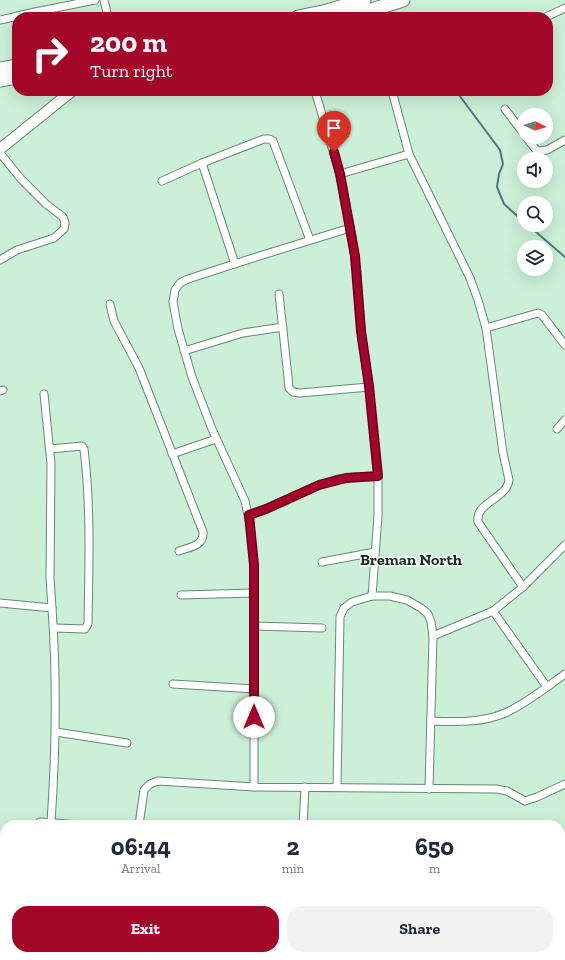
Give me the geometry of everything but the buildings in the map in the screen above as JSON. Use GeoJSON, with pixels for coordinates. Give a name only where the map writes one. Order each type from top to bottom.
{"type":"FeatureCollection","features":[{"type":"Feature","properties":{"kind":"highway"},"geometry":{"type":"LineString","coordinates":[[322,12],[356,9],[373,10],[403,0]]}},
{"type":"Feature","properties":{"kind":"highway"},"geometry":{"type":"LineString","coordinates":[[0,69],[12,67]]}},
{"type":"Feature","properties":{"kind":"highway"},"geometry":{"type":"LineString","coordinates":[[0,80],[12,79]]}},
{"type":"Feature","properties":{"kind":"street"},"geometry":{"type":"LineString","coordinates":[[35,12],[96,0]]}},
{"type":"Feature","properties":{"kind":"street"},"geometry":{"type":"LineString","coordinates":[[104,0],[107,12]]}},
{"type":"Feature","properties":{"kind":"street"},"geometry":{"type":"LineString","coordinates":[[553,14],[565,8]]}},
{"type":"Feature","properties":{"kind":"street"},"geometry":{"type":"LineString","coordinates":[[0,20],[12,17]]}},
{"type":"Feature","properties":{"kind":"street"},"geometry":{"type":"LineString","coordinates":[[0,149],[66,96]]}},
{"type":"Feature","properties":{"kind":"street"},"geometry":{"type":"LineString","coordinates":[[317,96],[340,174],[356,261],[361,331],[369,386],[378,476],[378,516],[372,596]]}},
{"type":"Feature","properties":{"kind":"street"},"geometry":{"type":"LineString","coordinates":[[393,96],[410,154],[470,278],[486,328],[503,453],[509,485],[504,491],[479,511],[477,516],[478,522],[523,587]]}},
{"type":"Feature","properties":{"kind":"street"},"geometry":{"type":"LineString","coordinates":[[505,109],[517,125]]}},
{"type":"Feature","properties":{"kind":"street"},"geometry":{"type":"LineString","coordinates":[[162,181],[202,163],[264,139],[269,139],[273,141],[310,240]]}},
{"type":"Feature","properties":{"kind":"street"},"geometry":{"type":"LineString","coordinates":[[532,144],[537,151],[548,150],[565,140]]}},
{"type":"Feature","properties":{"kind":"street"},"geometry":{"type":"LineString","coordinates":[[0,153],[21,179],[46,204],[63,217],[65,223],[64,228],[54,238],[17,250],[0,260]]}},
{"type":"Feature","properties":{"kind":"street"},"geometry":{"type":"LineString","coordinates":[[340,174],[410,154]]}},
{"type":"Feature","properties":{"kind":"street"},"geometry":{"type":"LineString","coordinates":[[202,163],[236,264]]}},
{"type":"Feature","properties":{"kind":"street"},"geometry":{"type":"LineString","coordinates":[[254,787],[254,565],[249,515],[216,439],[192,377],[178,329],[173,302],[175,290],[180,283],[188,279],[350,228]]}},
{"type":"Feature","properties":{"kind":"street"},"geometry":{"type":"LineString","coordinates":[[279,294],[284,327],[289,388],[293,392],[300,393],[369,386]]}},
{"type":"Feature","properties":{"kind":"street"},"geometry":{"type":"LineString","coordinates":[[110,304],[114,321],[139,368],[203,532],[204,538],[201,543],[179,551]]}},
{"type":"Feature","properties":{"kind":"street"},"geometry":{"type":"LineString","coordinates":[[486,328],[538,313],[542,315],[565,345]]}},
{"type":"Feature","properties":{"kind":"street"},"geometry":{"type":"LineString","coordinates":[[184,351],[231,336],[284,327]]}},
{"type":"Feature","properties":{"kind":"street"},"geometry":{"type":"LineString","coordinates":[[44,394],[50,449],[50,578],[54,628],[56,686],[55,763],[51,820]]}},
{"type":"Feature","properties":{"kind":"street"},"geometry":{"type":"LineString","coordinates":[[557,429],[565,420]]}},
{"type":"Feature","properties":{"kind":"street"},"geometry":{"type":"LineString","coordinates":[[172,454],[216,439]]}},
{"type":"Feature","properties":{"kind":"street"},"geometry":{"type":"LineString","coordinates":[[50,449],[82,446],[84,449],[90,519],[88,624],[85,629],[54,628]]}},
{"type":"Feature","properties":{"kind":"street"},"geometry":{"type":"LineString","coordinates":[[249,515],[319,485],[344,478],[378,476]]}},
{"type":"Feature","properties":{"kind":"street"},"geometry":{"type":"LineString","coordinates":[[433,636],[493,610],[523,587],[565,545]]}},
{"type":"Feature","properties":{"kind":"street"},"geometry":{"type":"LineString","coordinates":[[322,562],[375,552]]}},
{"type":"Feature","properties":{"kind":"street"},"geometry":{"type":"LineString","coordinates":[[181,595],[254,593]]}},
{"type":"Feature","properties":{"kind":"street"},"geometry":{"type":"LineString","coordinates":[[337,788],[340,617],[344,608],[352,602],[372,596],[390,596],[407,600],[421,608],[428,614],[431,622],[433,636],[429,789]]}},
{"type":"Feature","properties":{"kind":"street"},"geometry":{"type":"LineString","coordinates":[[0,603],[52,608]]}},
{"type":"Feature","properties":{"kind":"street"},"geometry":{"type":"LineString","coordinates":[[493,610],[547,687]]}},
{"type":"Feature","properties":{"kind":"street"},"geometry":{"type":"LineString","coordinates":[[254,626],[322,628]]}},
{"type":"Feature","properties":{"kind":"street"},"geometry":{"type":"LineString","coordinates":[[431,721],[455,722],[481,720],[505,714],[565,674]]}},
{"type":"Feature","properties":{"kind":"street"},"geometry":{"type":"LineString","coordinates":[[173,684],[254,689]]}},
{"type":"Feature","properties":{"kind":"street"},"geometry":{"type":"LineString","coordinates":[[56,732],[127,743]]}},
{"type":"Feature","properties":{"kind":"street"},"geometry":{"type":"LineString","coordinates":[[140,820],[144,790],[150,784],[158,782],[254,787],[496,789],[507,791],[525,801],[537,798],[565,784]]}},
{"type":"Feature","properties":{"kind":"street"},"geometry":{"type":"LineString","coordinates":[[303,820],[305,787]]}},
{"type":"Feature","properties":{"kind":"waterway"},"geometry":{"type":"LineString","coordinates":[[460,96],[500,150],[503,164],[499,174],[497,187],[504,204],[517,216]]}},
{"type":"Feature","properties":{"kind":"waterway"},"geometry":{"type":"LineString","coordinates":[[536,232],[565,257]]}},
{"type":"Feature","properties":{"kind":"district","name":"Breman North"},"geometry":{"type":"Point","coordinates":[411,559]}},
{"type":"Feature","properties":{"kind":"route"},"geometry":{"type":"LineString","coordinates":[[254,717],[254,565],[249,515],[266,509],[306,490],[338,479],[378,476],[369,386],[361,331],[355,256],[340,174],[334,152]]}}]}
